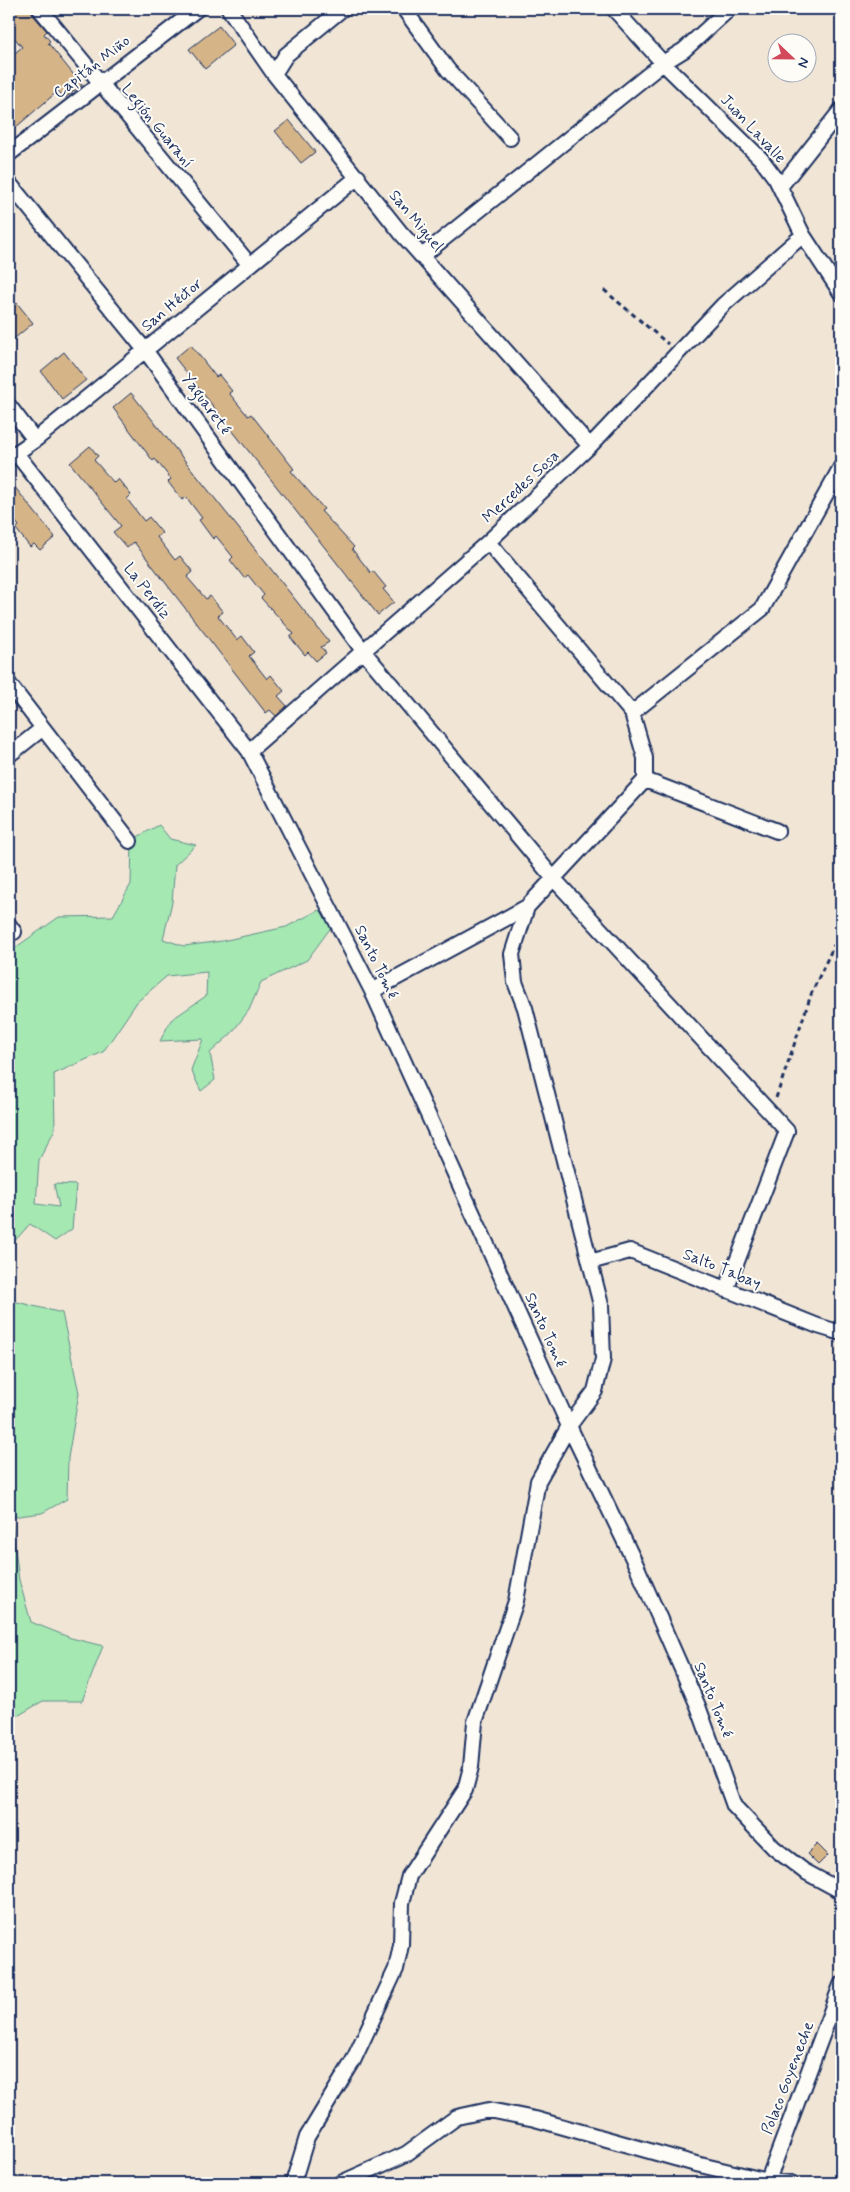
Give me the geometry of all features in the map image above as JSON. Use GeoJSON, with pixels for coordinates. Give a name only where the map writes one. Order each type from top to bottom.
{"type":"FeatureCollection","features":[{"type":"Feature","properties":{"kind":"street","name":"Legión Guaraní"},"geometry":{"type":"LineString","coordinates":[[40,9],[249,264]]}},
{"type":"Feature","properties":{"kind":"street","name":"Capitán Miño"},"geometry":{"type":"LineString","coordinates":[[9,154],[99,82],[197,9]]}},
{"type":"Feature","properties":{"kind":"street","name":"San Miguel"},"geometry":{"type":"LineString","coordinates":[[228,9],[274,74],[358,177],[400,233],[590,446]]}},
{"type":"Feature","properties":{"kind":"street"},"geometry":{"type":"LineString","coordinates":[[274,74],[286,55],[342,9]]}},
{"type":"Feature","properties":{"kind":"street"},"geometry":{"type":"LineString","coordinates":[[404,9],[448,70],[510,138]]}},
{"type":"Feature","properties":{"kind":"street","name":"Juan Lavalle"},"geometry":{"type":"LineString","coordinates":[[614,9],[662,63],[761,159],[780,187],[803,235],[841,293]]}},
{"type":"Feature","properties":{"kind":"street"},"geometry":{"type":"LineString","coordinates":[[422,256],[662,63],[684,50],[729,9]]}},
{"type":"Feature","properties":{"kind":"street"},"geometry":{"type":"LineString","coordinates":[[780,187],[841,110]]}},
{"type":"Feature","properties":{"kind":"street","name":"San Héctor"},"geometry":{"type":"LineString","coordinates":[[12,456],[35,440],[358,177]]}},
{"type":"Feature","properties":{"kind":"street","name":"Yaguareté"},"geometry":{"type":"LineString","coordinates":[[9,183],[145,350],[364,652],[554,879],[787,1131],[726,1290]]}},
{"type":"Feature","properties":{"kind":"street","name":"Mercedes Sosa"},"geometry":{"type":"LineString","coordinates":[[249,751],[488,542],[590,446],[723,305],[803,235]]}},
{"type":"Feature","properties":{"kind":"street"},"geometry":{"type":"LineString","coordinates":[[9,406],[35,440]]}},
{"type":"Feature","properties":{"kind":"street","name":"La Perdíz"},"geometry":{"type":"LineString","coordinates":[[12,456],[249,751]]}},
{"type":"Feature","properties":{"kind":"street"},"geometry":{"type":"LineString","coordinates":[[632,713],[762,609],[841,467]]}},
{"type":"Feature","properties":{"kind":"street"},"geometry":{"type":"LineString","coordinates":[[372,991],[527,907],[645,780],[645,758],[632,713],[488,542]]}},
{"type":"Feature","properties":{"kind":"street"},"geometry":{"type":"LineString","coordinates":[[9,684],[130,841]]}},
{"type":"Feature","properties":{"kind":"street"},"geometry":{"type":"LineString","coordinates":[[9,755],[44,728]]}},
{"type":"Feature","properties":{"kind":"street","name":"Santo Tomé"},"geometry":{"type":"LineString","coordinates":[[249,751],[372,991],[569,1426],[637,1567],[698,1706],[734,1806],[774,1848],[804,1871],[841,1891]]}},
{"type":"Feature","properties":{"kind":"street"},"geometry":{"type":"LineString","coordinates":[[645,780],[777,832]]}},
{"type":"Feature","properties":{"kind":"street"},"geometry":{"type":"LineString","coordinates":[[297,2179],[306,2137],[353,2061],[396,1969],[401,1945],[402,1903],[408,1876],[465,1790],[471,1767],[475,1722],[516,1601],[538,1481],[569,1426],[595,1392],[603,1360],[601,1305],[525,1008],[515,982],[512,954],[527,907]]}},
{"type":"Feature","properties":{"kind":"street","name":"Salto Tabay"},"geometry":{"type":"LineString","coordinates":[[590,1262],[630,1251],[818,1326],[841,1333]]}},
{"type":"Feature","properties":{"kind":"street","name":"Polaco Goyeneche"},"geometry":{"type":"LineString","coordinates":[[767,2182],[841,1985]]}},
{"type":"Feature","properties":{"kind":"street"},"geometry":{"type":"LineString","coordinates":[[341,2183],[406,2154],[456,2117],[489,2110],[535,2119],[767,2182],[791,2183]]}},
{"type":"Feature","properties":{"kind":"path"},"geometry":{"type":"LineString","coordinates":[[604,290],[678,353]]}},
{"type":"Feature","properties":{"kind":"path"},"geometry":{"type":"LineString","coordinates":[[770,1113],[812,992],[834,945]]}},
{"type":"Feature","properties":{"kind":"green space"},"geometry":{"type":"Polygon","coordinates":[[[159,825],[170,839],[196,845],[175,865],[172,902],[163,939],[184,946],[222,941],[286,927],[319,910],[335,922],[307,960],[261,982],[249,1010],[231,1034],[210,1053],[215,1080],[201,1091],[191,1070],[203,1039],[160,1041],[171,1020],[206,996],[207,972],[167,976],[137,1002],[103,1052],[54,1074],[55,1129],[39,1160],[36,1204],[59,1207],[54,1184],[76,1185],[72,1229],[55,1241],[30,1224],[9,1247],[9,952],[59,917],[113,916],[131,884],[132,840],[159,825]]]}},
{"type":"Feature","properties":{"kind":"green space"},"geometry":{"type":"Polygon","coordinates":[[[9,1300],[62,1313],[79,1393],[68,1458],[67,1499],[42,1513],[11,1517],[19,1580],[31,1622],[71,1638],[103,1646],[82,1701],[43,1701],[9,1721],[9,1300]]]}},
{"type":"Feature","properties":{"kind":"building"},"geometry":{"type":"Polygon","coordinates":[[[9,9],[31,9],[33,15],[47,31],[44,34],[50,41],[48,43],[82,85],[65,98],[58,91],[15,128],[9,120],[9,58],[22,47],[9,31],[9,9]]]}},
{"type":"Feature","properties":{"kind":"building"},"geometry":{"type":"Polygon","coordinates":[[[219,26],[234,45],[205,69],[189,49],[219,26]]]}},
{"type":"Feature","properties":{"kind":"building"},"geometry":{"type":"Polygon","coordinates":[[[289,120],[315,152],[301,163],[275,131],[289,120]]]}},
{"type":"Feature","properties":{"kind":"building"},"geometry":{"type":"Polygon","coordinates":[[[17,303],[33,323],[9,343],[9,310],[17,303]]]}},
{"type":"Feature","properties":{"kind":"building"},"geometry":{"type":"Polygon","coordinates":[[[191,345],[216,377],[219,375],[232,391],[229,393],[248,416],[251,414],[294,469],[291,471],[324,509],[321,511],[354,547],[352,549],[371,573],[373,571],[386,587],[383,589],[394,602],[378,615],[175,358],[191,345]]]}},
{"type":"Feature","properties":{"kind":"building"},"geometry":{"type":"Polygon","coordinates":[[[64,352],[86,380],[62,399],[41,371],[64,352]]]}},
{"type":"Feature","properties":{"kind":"building"},"geometry":{"type":"Polygon","coordinates":[[[131,393],[329,642],[321,647],[326,653],[316,661],[308,652],[305,655],[290,637],[294,634],[261,598],[264,595],[248,575],[244,578],[230,560],[233,557],[216,536],[213,539],[199,520],[202,518],[186,497],[182,500],[168,482],[171,479],[155,459],[153,461],[113,408],[131,393]]]}},
{"type":"Feature","properties":{"kind":"building"},"geometry":{"type":"Polygon","coordinates":[[[90,446],[98,456],[94,460],[114,483],[118,479],[131,495],[127,499],[144,521],[149,517],[162,533],[157,537],[175,560],[180,556],[193,572],[187,577],[206,599],[210,596],[223,612],[218,616],[237,640],[242,636],[254,652],[249,656],[267,679],[271,675],[284,691],[278,696],[287,706],[276,716],[270,710],[266,713],[134,542],[127,548],[113,532],[121,526],[70,463],[90,446]]]}},
{"type":"Feature","properties":{"kind":"building"},"geometry":{"type":"Polygon","coordinates":[[[9,480],[55,537],[40,550],[34,544],[30,547],[16,529],[19,526],[9,513],[9,480]]]}},
{"type":"Feature","properties":{"kind":"building"},"geometry":{"type":"Polygon","coordinates":[[[817,1844],[828,1855],[818,1865],[807,1854],[817,1844]]]}}]}
